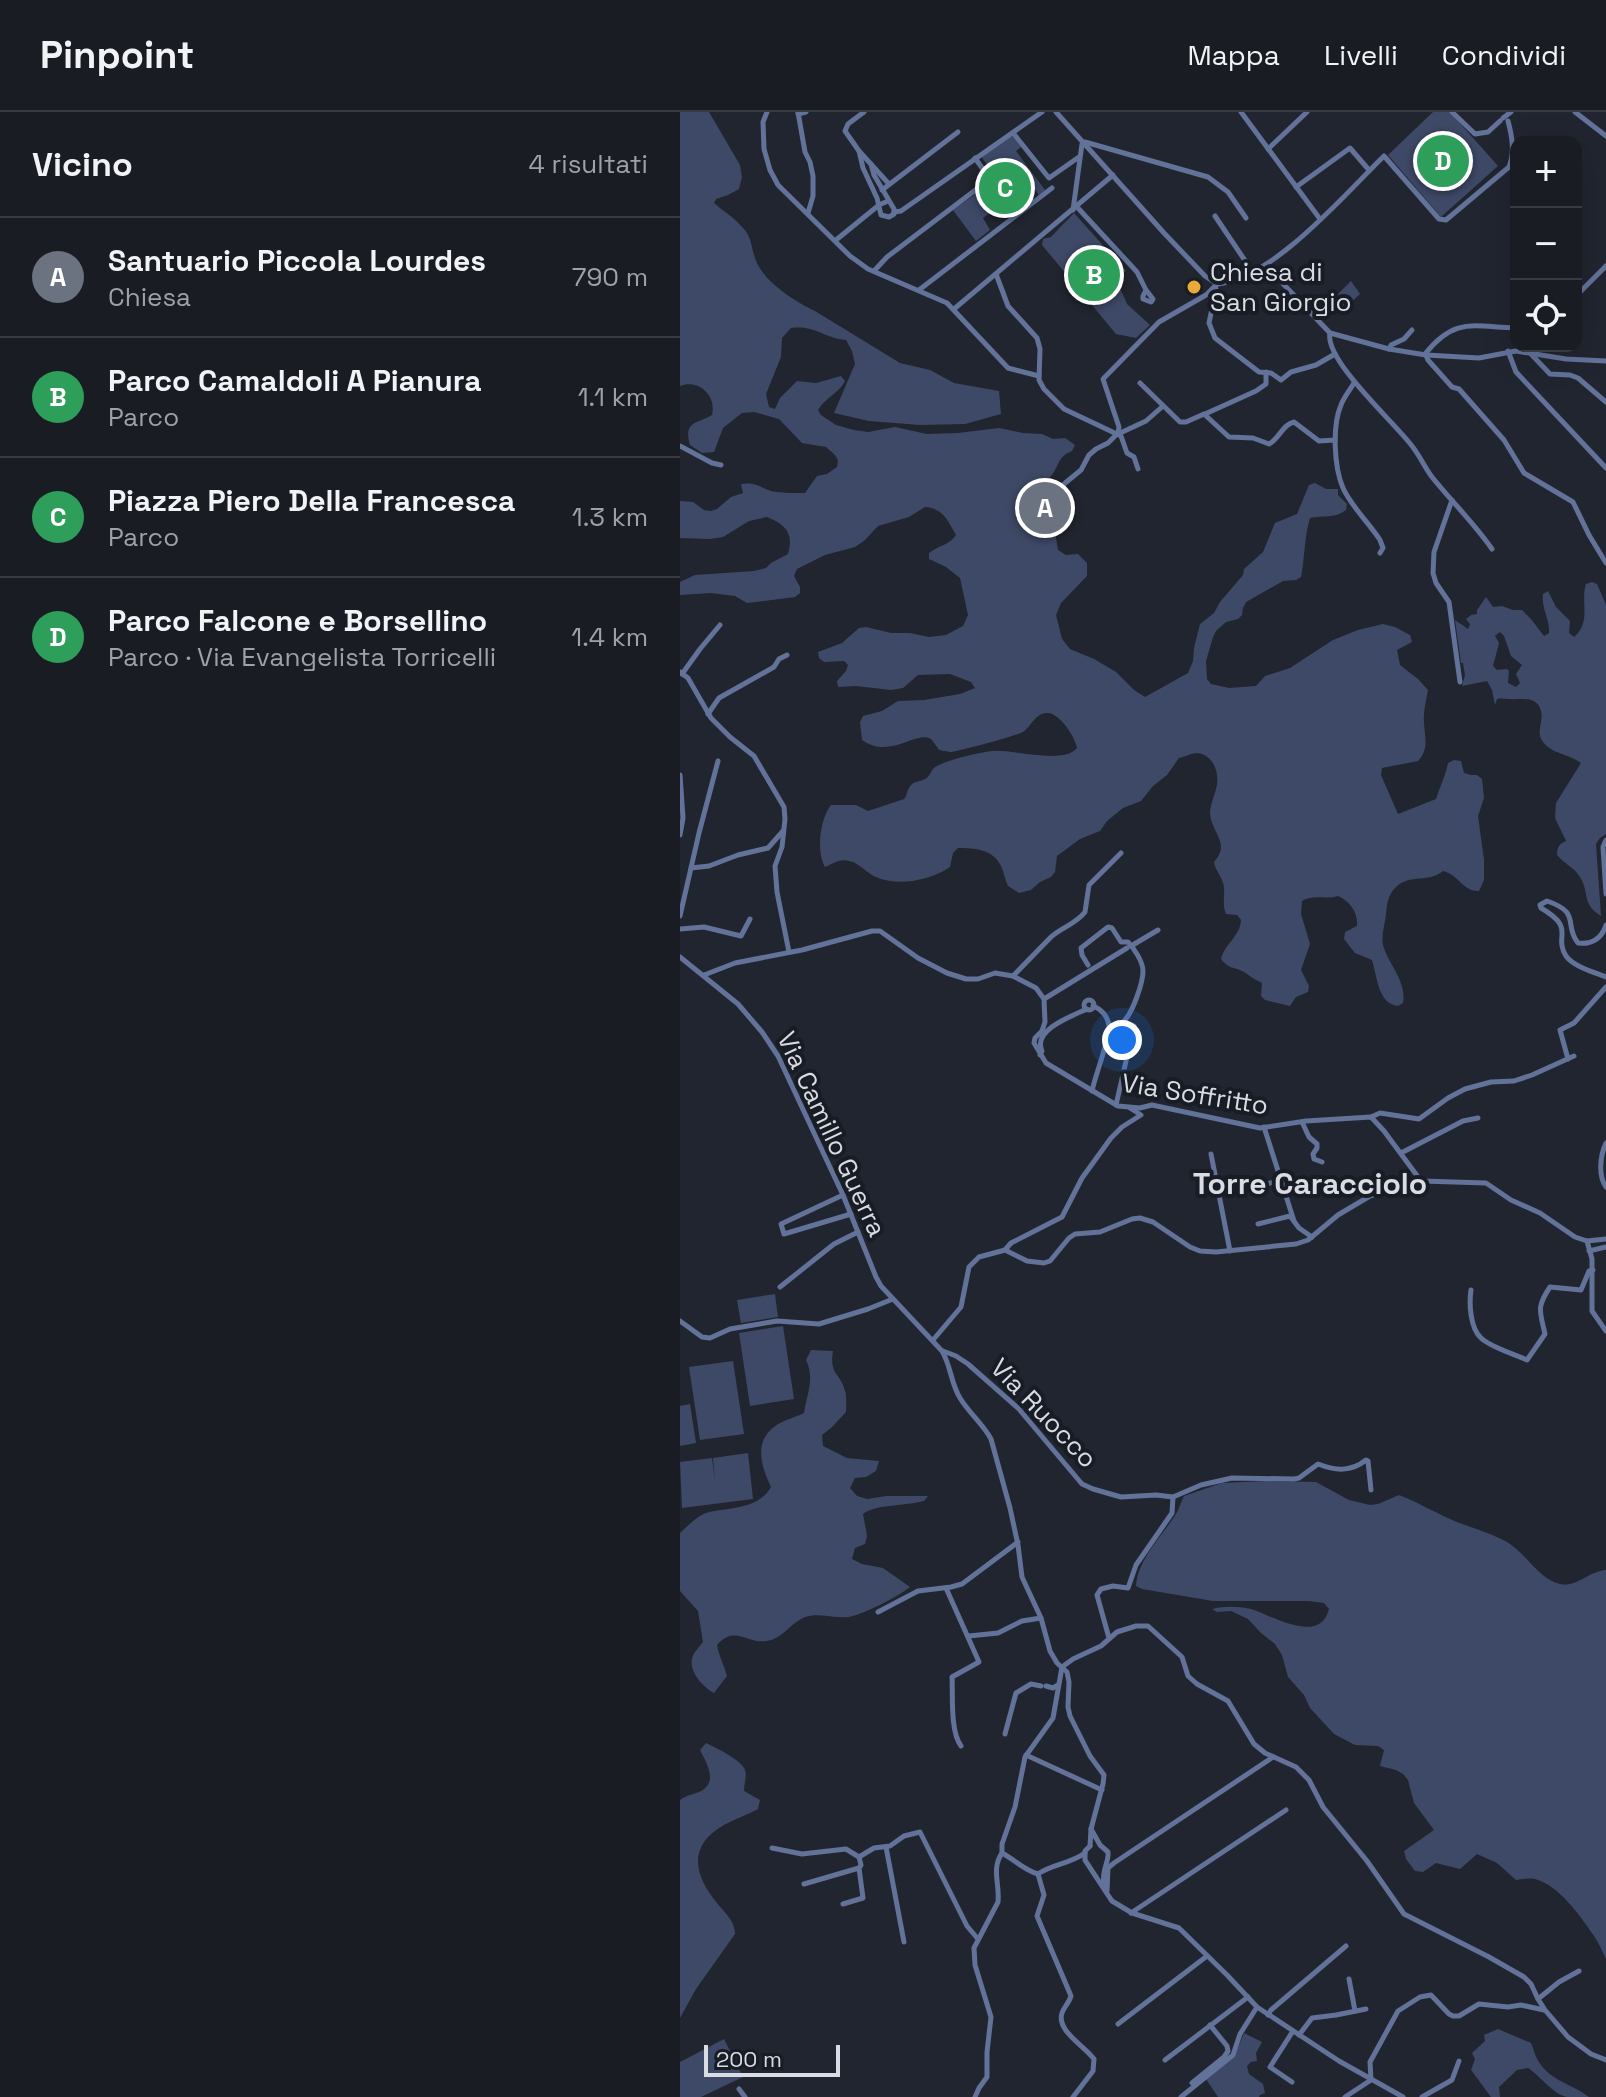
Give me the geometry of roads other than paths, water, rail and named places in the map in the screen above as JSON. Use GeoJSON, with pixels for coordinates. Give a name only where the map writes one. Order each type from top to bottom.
{"type":"FeatureCollection","features":[{"type":"Feature","properties":{"kind":"street"},"geometry":{"type":"LineString","coordinates":[[767,112],[763,122],[764,149],[778,185],[856,261],[947,303],[1008,368],[1039,376]]}},
{"type":"Feature","properties":{"kind":"street"},"geometry":{"type":"LineString","coordinates":[[806,112],[798,113],[813,176],[813,196],[808,214]]}},
{"type":"Feature","properties":{"kind":"street"},"geometry":{"type":"LineString","coordinates":[[864,112],[845,128],[846,133],[889,184]]}},
{"type":"Feature","properties":{"kind":"street"},"geometry":{"type":"LineString","coordinates":[[859,151],[881,215],[892,216],[1042,112]]}},
{"type":"Feature","properties":{"kind":"street"},"geometry":{"type":"LineString","coordinates":[[1056,112],[1193,263],[1217,284],[1224,284],[1259,268],[1292,245],[1384,156],[1440,220],[1446,220],[1509,167],[1512,158],[1512,135],[1506,119],[1488,132],[1475,134],[1452,112]]}},
{"type":"Feature","properties":{"kind":"street"},"geometry":{"type":"LineString","coordinates":[[1242,112],[1320,219]]}},
{"type":"Feature","properties":{"kind":"street"},"geometry":{"type":"LineString","coordinates":[[1268,149],[1307,112]]}},
{"type":"Feature","properties":{"kind":"street"},"geometry":{"type":"LineString","coordinates":[[1575,112],[1606,136]]}},
{"type":"Feature","properties":{"kind":"street"},"geometry":{"type":"LineString","coordinates":[[882,190],[958,132]]}},
{"type":"Feature","properties":{"kind":"street"},"geometry":{"type":"LineString","coordinates":[[1013,133],[1049,178],[1080,156]]}},
{"type":"Feature","properties":{"kind":"street"},"geometry":{"type":"LineString","coordinates":[[1083,142],[1075,208],[1137,272],[1146,290]]}},
{"type":"Feature","properties":{"kind":"street"},"geometry":{"type":"LineString","coordinates":[[1083,142],[1208,177],[1228,192],[1246,218]]}},
{"type":"Feature","properties":{"kind":"street"},"geometry":{"type":"LineString","coordinates":[[1296,187],[1349,148],[1369,170]]}},
{"type":"Feature","properties":{"kind":"street"},"geometry":{"type":"LineString","coordinates":[[874,271],[887,257],[988,181],[975,158]]}},
{"type":"Feature","properties":{"kind":"street"},"geometry":{"type":"LineString","coordinates":[[871,164],[872,173],[894,212]]}},
{"type":"Feature","properties":{"kind":"street"},"geometry":{"type":"LineString","coordinates":[[954,309],[1113,175]]}},
{"type":"Feature","properties":{"kind":"street"},"geometry":{"type":"LineString","coordinates":[[919,290],[1052,188]]}},
{"type":"Feature","properties":{"kind":"street"},"geometry":{"type":"LineString","coordinates":[[836,240],[888,201]]}},
{"type":"Feature","properties":{"kind":"street"},"geometry":{"type":"LineString","coordinates":[[1215,216],[1259,268],[1287,288],[1330,333],[1389,349],[1426,355],[1479,358],[1508,351],[1516,372],[1606,468]]}},
{"type":"Feature","properties":{"kind":"street"},"geometry":{"type":"LineString","coordinates":[[1582,290],[1606,266]]}},
{"type":"Feature","properties":{"kind":"street"},"geometry":{"type":"LineString","coordinates":[[996,274],[1008,306],[1037,338],[1040,384],[1064,409],[1121,437],[1127,454],[1134,457],[1138,469]]}},
{"type":"Feature","properties":{"kind":"street"},"geometry":{"type":"LineString","coordinates":[[1117,435],[1119,427],[1103,380],[1159,322],[1206,295],[1217,284]]}},
{"type":"Feature","properties":{"kind":"street"},"geometry":{"type":"LineString","coordinates":[[1217,284],[1209,328],[1216,340],[1259,372],[1271,373],[1281,380],[1291,372],[1321,364],[1335,354]]}},
{"type":"Feature","properties":{"kind":"street"},"geometry":{"type":"LineString","coordinates":[[1426,355],[1446,332],[1472,325],[1510,328]]}},
{"type":"Feature","properties":{"kind":"street"},"geometry":{"type":"LineString","coordinates":[[1389,349],[1405,339],[1412,330]]}},
{"type":"Feature","properties":{"kind":"street"},"geometry":{"type":"LineString","coordinates":[[1330,333],[1329,343],[1354,383],[1413,447],[1428,471],[1492,549]]}},
{"type":"Feature","properties":{"kind":"street"},"geometry":{"type":"LineString","coordinates":[[1530,353],[1606,361]]}},
{"type":"Feature","properties":{"kind":"street"},"geometry":{"type":"LineString","coordinates":[[1530,353],[1550,374],[1578,378],[1606,402]]}},
{"type":"Feature","properties":{"kind":"street"},"geometry":{"type":"LineString","coordinates":[[1426,355],[1452,387],[1458,388],[1497,431],[1524,473],[1573,502],[1606,563]]}},
{"type":"Feature","properties":{"kind":"street"},"geometry":{"type":"LineString","coordinates":[[1140,383],[1181,423],[1256,391],[1266,384],[1266,372]]}},
{"type":"Feature","properties":{"kind":"street"},"geometry":{"type":"LineString","coordinates":[[1354,383],[1339,411],[1335,440],[1344,489],[1380,540],[1383,548],[1380,553]]}},
{"type":"Feature","properties":{"kind":"street"},"geometry":{"type":"LineString","coordinates":[[1064,484],[1081,470],[1089,455],[1117,435],[1146,421],[1164,406]]}},
{"type":"Feature","properties":{"kind":"street"},"geometry":{"type":"LineString","coordinates":[[1205,414],[1229,437],[1253,438],[1269,444],[1275,441],[1287,424],[1294,422],[1317,440],[1335,440]]}},
{"type":"Feature","properties":{"kind":"street"},"geometry":{"type":"LineString","coordinates":[[680,446],[721,465]]}},
{"type":"Feature","properties":{"kind":"street"},"geometry":{"type":"LineString","coordinates":[[1452,500],[1434,552],[1433,569],[1436,583],[1449,602],[1460,682]]}},
{"type":"Feature","properties":{"kind":"street"},"geometry":{"type":"LineString","coordinates":[[720,625],[681,673],[688,678],[708,714],[754,756],[784,807],[782,847],[775,866],[789,952]]}},
{"type":"Feature","properties":{"kind":"street"},"geometry":{"type":"LineString","coordinates":[[708,714],[719,698],[774,667],[779,659],[787,655]]}},
{"type":"Feature","properties":{"kind":"street"},"geometry":{"type":"LineString","coordinates":[[680,916],[718,761]]}},
{"type":"Feature","properties":{"kind":"street"},"geometry":{"type":"LineString","coordinates":[[680,775],[683,818],[680,835]]}},
{"type":"Feature","properties":{"kind":"street"},"geometry":{"type":"LineString","coordinates":[[691,868],[709,866],[768,848],[784,828]]}},
{"type":"Feature","properties":{"kind":"street"},"geometry":{"type":"LineString","coordinates":[[1606,840],[1603,847],[1606,894]]}},
{"type":"Feature","properties":{"kind":"street"},"geometry":{"type":"LineString","coordinates":[[1013,976],[1051,937],[1083,916],[1089,885],[1121,853]]}},
{"type":"Feature","properties":{"kind":"street"},"geometry":{"type":"LineString","coordinates":[[1606,925],[1596,940],[1578,943],[1566,911],[1547,901],[1540,905],[1562,926],[1563,947],[1569,959],[1606,977]]}},
{"type":"Feature","properties":{"kind":"street"},"geometry":{"type":"LineString","coordinates":[[680,929],[704,927],[741,936],[750,919]]}},
{"type":"Feature","properties":{"kind":"street"},"geometry":{"type":"LineString","coordinates":[[1088,965],[1081,948],[1108,927],[1121,942],[1128,942],[1143,974],[1132,1011],[1125,1020]]}},
{"type":"Feature","properties":{"kind":"street"},"geometry":{"type":"LineString","coordinates":[[1044,999],[1158,930]]}},
{"type":"Feature","properties":{"kind":"street"},"geometry":{"type":"LineString","coordinates":[[704,975],[735,963],[880,931],[918,958],[947,973],[966,979],[978,979],[995,973],[1013,976],[1036,988],[1044,999],[1044,1027],[1034,1043],[1040,1056]]}},
{"type":"Feature","properties":{"kind":"street"},"geometry":{"type":"LineString","coordinates":[[680,968],[682,958]]}},
{"type":"Feature","properties":{"kind":"street","name":"Via Camillo Guerra"},"geometry":{"type":"LineString","coordinates":[[682,958],[738,1004],[778,1056],[843,1195],[875,1276],[942,1351]]}},
{"type":"Feature","properties":{"kind":"street","name":"Via Soffritto"},"geometry":{"type":"LineString","coordinates":[[1040,1056],[1053,1068],[1116,1105],[1152,1105],[1264,1127],[1371,1117],[1380,1113],[1419,1119],[1465,1089],[1491,1082],[1514,1081],[1571,1058],[1560,1030],[1574,1023],[1606,987]]}},
{"type":"Feature","properties":{"kind":"street"},"geometry":{"type":"LineString","coordinates":[[1040,1056],[1039,1040],[1051,1028],[1064,1018],[1098,1007],[1103,1011],[1109,1027],[1092,1091]]}},
{"type":"Feature","properties":{"kind":"street"},"geometry":{"type":"LineString","coordinates":[[1116,1105],[1134,1026]]}},
{"type":"Feature","properties":{"kind":"street"},"geometry":{"type":"LineString","coordinates":[[933,1340],[961,1307],[969,1267],[979,1257],[1005,1250],[1011,1243],[1062,1217],[1082,1178],[1111,1138],[1141,1115],[1129,1107]]}},
{"type":"Feature","properties":{"kind":"street"},"geometry":{"type":"LineString","coordinates":[[1371,1117],[1421,1181]]}},
{"type":"Feature","properties":{"kind":"street"},"geometry":{"type":"LineString","coordinates":[[1401,1153],[1463,1121],[1478,1118]]}},
{"type":"Feature","properties":{"kind":"street"},"geometry":{"type":"LineString","coordinates":[[1302,1122],[1309,1137],[1317,1144],[1314,1159],[1322,1162]]}},
{"type":"Feature","properties":{"kind":"street"},"geometry":{"type":"LineString","coordinates":[[1264,1127],[1294,1221]]}},
{"type":"Feature","properties":{"kind":"street"},"geometry":{"type":"LineString","coordinates":[[1606,1143],[1601,1164],[1601,1179],[1606,1187]]}},
{"type":"Feature","properties":{"kind":"street"},"geometry":{"type":"LineString","coordinates":[[1211,1154],[1230,1251]]}},
{"type":"Feature","properties":{"kind":"street"},"geometry":{"type":"LineString","coordinates":[[1249,1187],[1281,1181]]}},
{"type":"Feature","properties":{"kind":"street"},"geometry":{"type":"LineString","coordinates":[[1005,1250],[1027,1261],[1044,1263],[1050,1261],[1075,1234],[1100,1232],[1140,1218],[1153,1222],[1194,1250],[1216,1252],[1296,1244],[1312,1237],[1348,1208],[1370,1196],[1421,1181],[1486,1183],[1575,1237],[1606,1243]]}},
{"type":"Feature","properties":{"kind":"street"},"geometry":{"type":"LineString","coordinates":[[843,1195],[781,1224],[784,1234],[851,1214]]}},
{"type":"Feature","properties":{"kind":"street"},"geometry":{"type":"LineString","coordinates":[[1258,1224],[1290,1216],[1299,1228],[1312,1237]]}},
{"type":"Feature","properties":{"kind":"street"},"geometry":{"type":"LineString","coordinates":[[780,1287],[834,1244],[858,1232]]}},
{"type":"Feature","properties":{"kind":"street"},"geometry":{"type":"LineString","coordinates":[[1588,1241],[1593,1270],[1592,1311],[1606,1331]]}},
{"type":"Feature","properties":{"kind":"street"},"geometry":{"type":"LineString","coordinates":[[1589,1251],[1606,1243]]}},
{"type":"Feature","properties":{"kind":"street"},"geometry":{"type":"LineString","coordinates":[[1471,1290],[1468,1304],[1476,1332],[1482,1340],[1527,1360],[1545,1334],[1540,1302],[1550,1287],[1581,1290],[1589,1271],[1593,1270]]}},
{"type":"Feature","properties":{"kind":"street"},"geometry":{"type":"LineString","coordinates":[[680,1321],[702,1337],[710,1338],[730,1329],[777,1321],[819,1324],[893,1299]]}},
{"type":"Feature","properties":{"kind":"street"},"geometry":{"type":"LineString","coordinates":[[942,1351],[961,1400],[991,1439],[1018,1542],[1022,1577],[1041,1618],[1050,1651],[1067,1672],[1070,1716],[1090,1756],[1104,1775],[1090,1846],[1074,1861],[1044,1869],[1038,1874]]}},
{"type":"Feature","properties":{"kind":"street","name":"Via Ruocco"},"geometry":{"type":"LineString","coordinates":[[942,1351],[968,1364],[1018,1408],[1082,1484],[1093,1489],[1121,1497],[1173,1497],[1201,1485],[1232,1478],[1294,1479],[1318,1464],[1343,1471],[1366,1460],[1371,1490]]}},
{"type":"Feature","properties":{"kind":"street"},"geometry":{"type":"LineString","coordinates":[[1109,1638],[1097,1595],[1101,1589],[1113,1586],[1128,1588],[1136,1565],[1172,1513],[1173,1497]]}},
{"type":"Feature","properties":{"kind":"street"},"geometry":{"type":"LineString","coordinates":[[878,1612],[918,1591],[962,1584],[1018,1542]]}},
{"type":"Feature","properties":{"kind":"street"},"geometry":{"type":"LineString","coordinates":[[946,1588],[979,1662],[952,1677],[955,1732],[961,1746]]}},
{"type":"Feature","properties":{"kind":"street"},"geometry":{"type":"LineString","coordinates":[[969,1636],[998,1633],[1022,1621],[1041,1618]]}},
{"type":"Feature","properties":{"kind":"street"},"geometry":{"type":"LineString","coordinates":[[975,2097],[987,2077],[991,2017],[975,1965],[974,1948],[998,1902],[995,1868],[1015,1807],[1026,1755],[1053,1718],[1062,1667],[1101,1646],[1117,1632],[1136,1626],[1148,1626],[1182,1657],[1188,1676],[1228,1701],[1254,1744],[1296,1767],[1309,1780],[1323,1807],[1381,1879],[1404,1914],[1524,1977],[1545,2010],[1568,2037],[1591,2054],[1606,2060]]}},
{"type":"Feature","properties":{"kind":"street"},"geometry":{"type":"LineString","coordinates":[[1005,1734],[1016,1693],[1031,1684],[1053,1688],[1060,1680]]}},
{"type":"Feature","properties":{"kind":"street"},"geometry":{"type":"LineString","coordinates":[[1026,1755],[1102,1790]]}},
{"type":"Feature","properties":{"kind":"street"},"geometry":{"type":"LineString","coordinates":[[1106,1890],[1108,1868],[1114,1863],[1273,1757]]}},
{"type":"Feature","properties":{"kind":"street"},"geometry":{"type":"LineString","coordinates":[[1131,1913],[1286,1810]]}},
{"type":"Feature","properties":{"kind":"street"},"geometry":{"type":"LineString","coordinates":[[1091,1829],[1108,1852],[1103,1878],[1106,1890]]}},
{"type":"Feature","properties":{"kind":"street"},"geometry":{"type":"LineString","coordinates":[[859,1857],[872,1849],[886,1847],[904,1836],[920,1832],[967,1926],[978,1939]]}},
{"type":"Feature","properties":{"kind":"street"},"geometry":{"type":"LineString","coordinates":[[1090,1846],[1100,1845]]}},
{"type":"Feature","properties":{"kind":"street"},"geometry":{"type":"LineString","coordinates":[[886,1847],[904,1942]]}},
{"type":"Feature","properties":{"kind":"street"},"geometry":{"type":"LineString","coordinates":[[772,1848],[802,1854],[846,1849],[859,1857],[863,1898],[843,1904]]}},
{"type":"Feature","properties":{"kind":"street"},"geometry":{"type":"LineString","coordinates":[[1002,1853],[1027,1871],[1038,1874]]}},
{"type":"Feature","properties":{"kind":"street"},"geometry":{"type":"LineString","coordinates":[[1085,1853],[1088,1865],[1112,1901],[1131,1913],[1179,1928],[1257,2007],[1403,2097]]}},
{"type":"Feature","properties":{"kind":"street"},"geometry":{"type":"LineString","coordinates":[[1074,1861],[1097,1868],[1104,1865]]}},
{"type":"Feature","properties":{"kind":"street"},"geometry":{"type":"LineString","coordinates":[[804,1884],[859,1868]]}},
{"type":"Feature","properties":{"kind":"street"},"geometry":{"type":"LineString","coordinates":[[1038,1874],[1044,1895],[1037,1916],[1071,1996],[1063,2012],[1062,2023],[1094,2059],[1093,2071],[1073,2097]]}},
{"type":"Feature","properties":{"kind":"street"},"geometry":{"type":"LineString","coordinates":[[1268,2015],[1346,1946]]}},
{"type":"Feature","properties":{"kind":"street"},"geometry":{"type":"LineString","coordinates":[[1118,2024],[1207,1956]]}},
{"type":"Feature","properties":{"kind":"street"},"geometry":{"type":"LineString","coordinates":[[1538,1999],[1579,1971]]}},
{"type":"Feature","properties":{"kind":"street"},"geometry":{"type":"LineString","coordinates":[[1349,1979],[1355,2011]]}},
{"type":"Feature","properties":{"kind":"street"},"geometry":{"type":"LineString","coordinates":[[1371,2080],[1370,2062],[1395,2016],[1420,1997],[1431,1995],[1453,2016],[1459,2016],[1479,2004],[1521,2005],[1545,2010]]}},
{"type":"Feature","properties":{"kind":"street"},"geometry":{"type":"LineString","coordinates":[[1165,2060],[1248,1997]]}},
{"type":"Feature","properties":{"kind":"street"},"geometry":{"type":"LineString","coordinates":[[1181,2097],[1233,2055],[1240,2034],[1257,2007]]}},
{"type":"Feature","properties":{"kind":"street"},"geometry":{"type":"LineString","coordinates":[[1299,2035],[1312,2018],[1366,2009]]}},
{"type":"Feature","properties":{"kind":"street"},"geometry":{"type":"LineString","coordinates":[[1192,2083],[1228,2051],[1210,2025]]}},
{"type":"Feature","properties":{"kind":"street"},"geometry":{"type":"LineString","coordinates":[[1292,2082],[1270,2067],[1293,2031]]}},
{"type":"Feature","properties":{"kind":"street"},"geometry":{"type":"LineString","coordinates":[[1422,2097],[1452,2080],[1459,2061]]}},
{"type":"Feature","properties":{"kind":"street"},"geometry":{"type":"LineString","coordinates":[[1345,2097],[1371,2080]]}},
{"type":"Feature","properties":{"kind":"street"},"geometry":{"type":"LineString","coordinates":[[739,2089],[745,2097]]}},
{"type":"Feature","properties":{"kind":"place","name":"Parco Falcone e Borsellino"},"geometry":{"type":"Point","coordinates":[1443,161]}},
{"type":"Feature","properties":{"kind":"place","name":"Piazza Piero Della Francesca"},"geometry":{"type":"Point","coordinates":[1005,188]}},
{"type":"Feature","properties":{"kind":"place","name":"Parco Camaldoli A Pianura"},"geometry":{"type":"Point","coordinates":[1094,275]}},
{"type":"Feature","properties":{"kind":"place","name":"Chiesa di San Giorgio"},"geometry":{"type":"Point","coordinates":[1194,287]}},
{"type":"Feature","properties":{"kind":"place","name":"Santuario Piccola Lourdes"},"geometry":{"type":"Point","coordinates":[1045,508]}},
{"type":"Feature","properties":{"kind":"district","name":"Torre Caracciolo"},"geometry":{"type":"Point","coordinates":[1310,1183]}}]}
